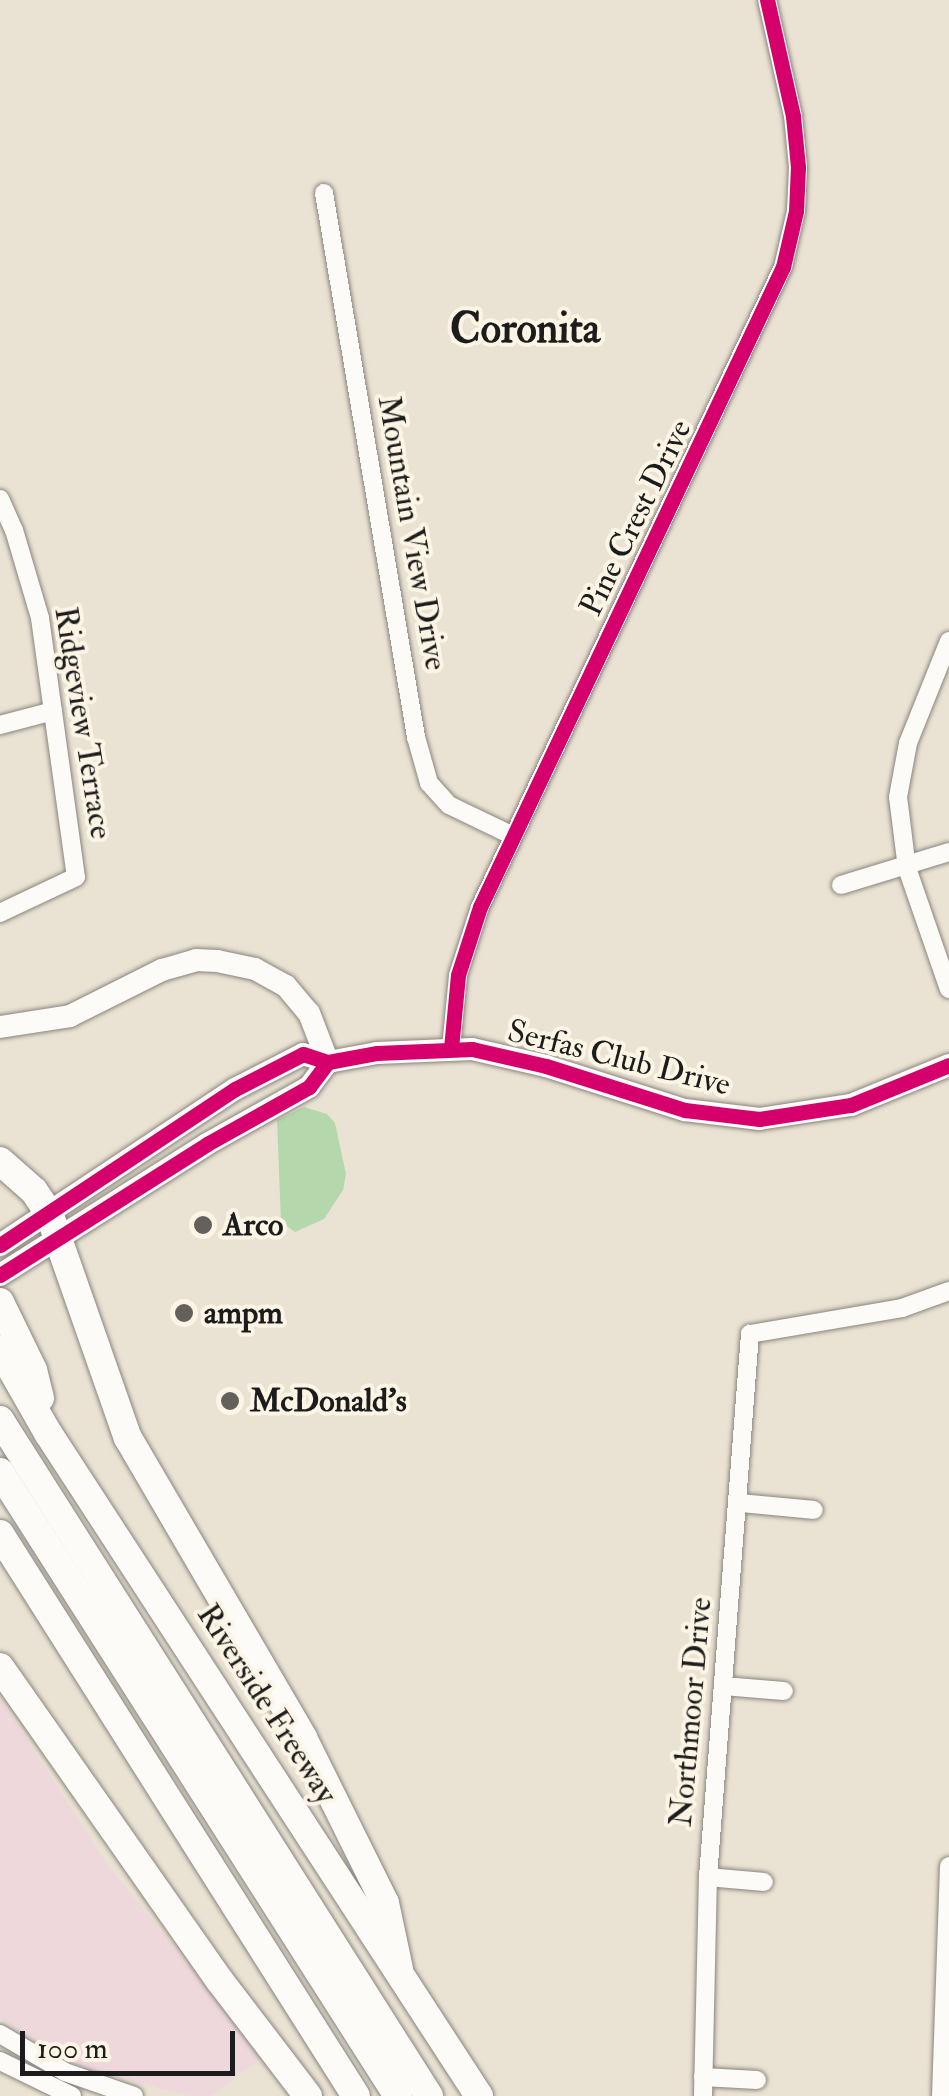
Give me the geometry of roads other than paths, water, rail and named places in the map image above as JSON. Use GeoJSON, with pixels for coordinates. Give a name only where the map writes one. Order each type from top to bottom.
{"type":"FeatureCollection","features":[{"type":"Feature","properties":{"kind":"highway"},"geometry":{"type":"LineString","coordinates":[[0,1160],[34,1191],[54,1226],[128,1438],[303,1738],[385,1903],[399,1968]]}},
{"type":"Feature","properties":{"kind":"highway"},"geometry":{"type":"LineString","coordinates":[[0,1302],[33,1370],[48,1434]]}},
{"type":"Feature","properties":{"kind":"highway","name":"Riverside Freeway"},"geometry":{"type":"LineString","coordinates":[[0,1349],[48,1434],[479,2096]]}},
{"type":"Feature","properties":{"kind":"highway"},"geometry":{"type":"LineString","coordinates":[[0,1420],[430,2096]]}},
{"type":"Feature","properties":{"kind":"highway"},"geometry":{"type":"LineString","coordinates":[[0,1472],[398,2096]]}},
{"type":"Feature","properties":{"kind":"highway"},"geometry":{"type":"LineString","coordinates":[[0,1534],[356,2096]]}},
{"type":"Feature","properties":{"kind":"highway"},"geometry":{"type":"LineString","coordinates":[[0,1667],[220,1981],[308,2096]]}},
{"type":"Feature","properties":{"kind":"main road"},"geometry":{"type":"LineString","coordinates":[[0,1027],[70,1016],[162,970],[196,960],[217,962],[255,969],[286,986],[309,1013],[328,1062]]}},
{"type":"Feature","properties":{"kind":"main road","name":"Serfas Club Drive"},"geometry":{"type":"LineString","coordinates":[[0,1276],[54,1226],[235,1089],[303,1054],[328,1062],[377,1053],[451,1048],[546,1066],[685,1110],[759,1119],[851,1106],[949,1065]]}},
{"type":"Feature","properties":{"kind":"main road","name":"Serfas Club Drive"},"geometry":{"type":"LineString","coordinates":[[0,1246],[54,1226],[309,1087],[328,1062]]}},
{"type":"Feature","properties":{"kind":"street","name":"Pine Crest Drive"},"geometry":{"type":"LineString","coordinates":[[451,1048],[466,941],[784,267],[796,211],[798,167],[793,116],[767,0]]}},
{"type":"Feature","properties":{"kind":"street","name":"Mountain View Drive"},"geometry":{"type":"LineString","coordinates":[[324,193],[416,737],[429,783],[448,806],[513,836]]}},
{"type":"Feature","properties":{"kind":"street","name":"Ridgeview Terrace"},"geometry":{"type":"LineString","coordinates":[[0,500],[7,534],[40,618],[76,878],[0,913]]}},
{"type":"Feature","properties":{"kind":"street"},"geometry":{"type":"LineString","coordinates":[[949,641],[908,743],[898,797],[906,868],[949,988]]}},
{"type":"Feature","properties":{"kind":"street"},"geometry":{"type":"LineString","coordinates":[[0,724],[53,711]]}},
{"type":"Feature","properties":{"kind":"street"},"geometry":{"type":"LineString","coordinates":[[841,885],[949,852]]}},
{"type":"Feature","properties":{"kind":"street","name":"Northmoor Drive"},"geometry":{"type":"LineString","coordinates":[[704,2096],[708,1877],[740,1503],[750,1334],[902,1308],[949,1291]]}},
{"type":"Feature","properties":{"kind":"street"},"geometry":{"type":"LineString","coordinates":[[740,1503],[814,1510]]}},
{"type":"Feature","properties":{"kind":"street"},"geometry":{"type":"LineString","coordinates":[[723,1686],[784,1691]]}},
{"type":"Feature","properties":{"kind":"street"},"geometry":{"type":"LineString","coordinates":[[942,2096],[949,1866]]}},
{"type":"Feature","properties":{"kind":"street"},"geometry":{"type":"LineString","coordinates":[[708,1877],[764,1882]]}},
{"type":"Feature","properties":{"kind":"street"},"geometry":{"type":"LineString","coordinates":[[0,2034],[65,2072],[134,2096]]}},
{"type":"Feature","properties":{"kind":"street"},"geometry":{"type":"LineString","coordinates":[[20,2074],[32,2055]]}},
{"type":"Feature","properties":{"kind":"street"},"geometry":{"type":"LineString","coordinates":[[0,2060],[20,2074],[72,2096]]}},
{"type":"Feature","properties":{"kind":"street"},"geometry":{"type":"LineString","coordinates":[[703,2076],[757,2080]]}},
{"type":"Feature","properties":{"kind":"place","name":"Arco"},"geometry":{"type":"Point","coordinates":[203,1225]}},
{"type":"Feature","properties":{"kind":"place","name":"ampm"},"geometry":{"type":"Point","coordinates":[184,1313]}},
{"type":"Feature","properties":{"kind":"place","name":"McDonald's"},"geometry":{"type":"Point","coordinates":[230,1401]}},
{"type":"Feature","properties":{"kind":"district","name":"Coronita"},"geometry":{"type":"Point","coordinates":[525,329]}}]}
